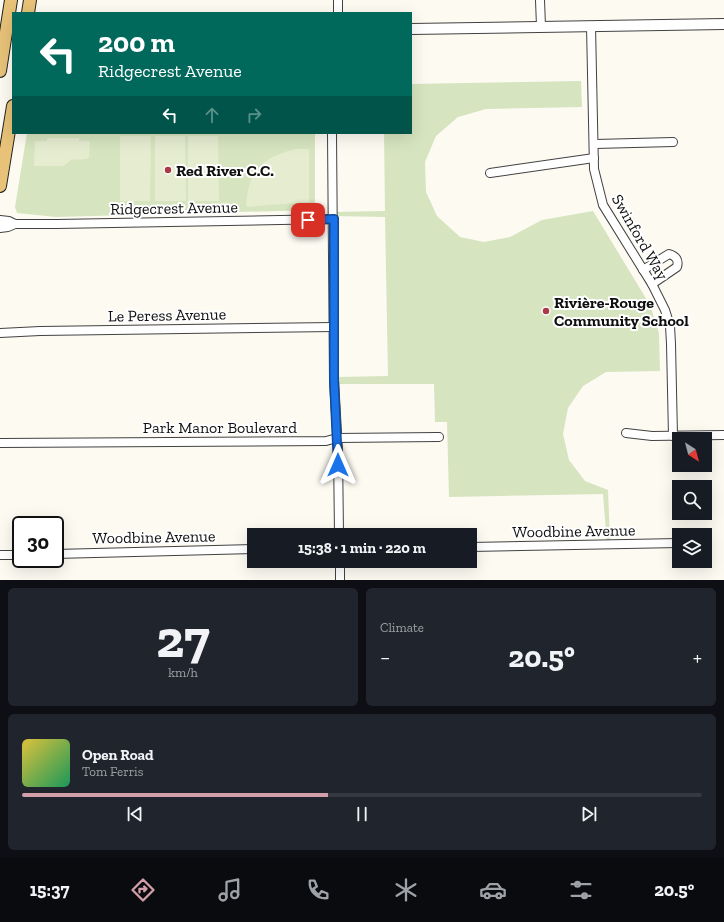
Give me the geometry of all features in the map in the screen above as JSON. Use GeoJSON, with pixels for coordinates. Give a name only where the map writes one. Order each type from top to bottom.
{"type":"FeatureCollection","features":[{"type":"Feature","properties":{"kind":"main road"},"geometry":{"type":"LineString","coordinates":[[0,71],[10,33],[11,0]]}},
{"type":"Feature","properties":{"kind":"main road"},"geometry":{"type":"LineString","coordinates":[[28,12],[30,0]]}},
{"type":"Feature","properties":{"kind":"main road"},"geometry":{"type":"LineString","coordinates":[[0,186],[12,112]]}},
{"type":"Feature","properties":{"kind":"street"},"geometry":{"type":"LineString","coordinates":[[338,0],[338,12]]}},
{"type":"Feature","properties":{"kind":"street"},"geometry":{"type":"LineString","coordinates":[[540,0],[541,26]]}},
{"type":"Feature","properties":{"kind":"street"},"geometry":{"type":"LineString","coordinates":[[412,29],[724,24]]}},
{"type":"Feature","properties":{"kind":"street","name":"Swinford Way"},"geometry":{"type":"LineString","coordinates":[[591,26],[595,144],[594,158],[598,190],[603,205],[652,284],[665,310],[670,326],[673,432]]}},
{"type":"Feature","properties":{"kind":"street"},"geometry":{"type":"LineString","coordinates":[[332,134],[334,219],[334,380],[339,528]]}},
{"type":"Feature","properties":{"kind":"street"},"geometry":{"type":"LineString","coordinates":[[595,144],[673,142]]}},
{"type":"Feature","properties":{"kind":"street"},"geometry":{"type":"LineString","coordinates":[[490,173],[594,158]]}},
{"type":"Feature","properties":{"kind":"street","name":"Ridgecrest Avenue"},"geometry":{"type":"LineString","coordinates":[[0,228],[15,224],[334,219]]}},
{"type":"Feature","properties":{"kind":"street","name":"Ridgecrest Avenue"},"geometry":{"type":"LineString","coordinates":[[0,220],[9,221],[15,224]]}},
{"type":"Feature","properties":{"kind":"street"},"geometry":{"type":"LineString","coordinates":[[643,270],[669,254],[677,258],[677,267],[652,284]]}},
{"type":"Feature","properties":{"kind":"street","name":"Le Peress Avenue"},"geometry":{"type":"LineString","coordinates":[[0,333],[40,331],[334,327]]}},
{"type":"Feature","properties":{"kind":"street"},"geometry":{"type":"LineString","coordinates":[[626,433],[672,436]]}},
{"type":"Feature","properties":{"kind":"street"},"geometry":{"type":"LineString","coordinates":[[712,435],[724,435]]}},
{"type":"Feature","properties":{"kind":"street","name":"Park Manor Boulevard"},"geometry":{"type":"LineString","coordinates":[[0,443],[326,441],[337,438],[440,437]]}},
{"type":"Feature","properties":{"kind":"street","name":"Woodbine Avenue"},"geometry":{"type":"LineString","coordinates":[[477,547],[672,543]]}},
{"type":"Feature","properties":{"kind":"street","name":"Woodbine Avenue"},"geometry":{"type":"LineString","coordinates":[[64,554],[247,549]]}},
{"type":"Feature","properties":{"kind":"street"},"geometry":{"type":"LineString","coordinates":[[0,555],[12,555]]}},
{"type":"Feature","properties":{"kind":"street"},"geometry":{"type":"LineString","coordinates":[[340,568],[340,580]]}},
{"type":"Feature","properties":{"kind":"green space"},"geometry":{"type":"Polygon","coordinates":[[[581,81],[582,107],[486,109],[458,117],[436,136],[425,162],[426,192],[437,216],[460,237],[484,242],[510,237],[542,220],[593,211],[650,305],[659,333],[660,371],[606,372],[583,386],[568,408],[563,434],[569,460],[585,481],[608,490],[610,540],[607,544],[603,494],[449,497],[447,422],[435,422],[434,384],[337,384],[337,377],[388,376],[385,217],[334,216],[333,212],[385,211],[384,134],[412,134],[412,84],[581,81]]]}},
{"type":"Feature","properties":{"kind":"green space","name":"Red River C.C."},"geometry":{"type":"Polygon","coordinates":[[[27,134],[315,134],[315,210],[56,217],[17,213],[15,207],[27,134]]]}},
{"type":"Feature","properties":{"kind":"green space"},"geometry":{"type":"Polygon","coordinates":[[[120,136],[151,136],[150,201],[120,201],[120,136]]]}},
{"type":"Feature","properties":{"kind":"green space"},"geometry":{"type":"Polygon","coordinates":[[[155,136],[185,136],[186,201],[155,201],[155,136]]]}},
{"type":"Feature","properties":{"kind":"green space"},"geometry":{"type":"Polygon","coordinates":[[[188,136],[218,136],[219,201],[188,201],[188,136]]]}},
{"type":"Feature","properties":{"kind":"green space"},"geometry":{"type":"Polygon","coordinates":[[[47,138],[79,138],[79,141],[90,141],[89,157],[87,159],[71,160],[64,166],[34,166],[35,141],[47,141],[47,138]]]}},
{"type":"Feature","properties":{"kind":"green space"},"geometry":{"type":"Polygon","coordinates":[[[296,149],[309,149],[309,202],[246,207],[247,194],[253,175],[265,161],[284,152],[296,149]]]}},
{"type":"Feature","properties":{"kind":"place","name":"Red River C.C."},"geometry":{"type":"Point","coordinates":[168,170]}},
{"type":"Feature","properties":{"kind":"place","name":"Rivière-Rouge Community School"},"geometry":{"type":"Point","coordinates":[546,311]}},
{"type":"Feature","properties":{"kind":"route"},"geometry":{"type":"LineString","coordinates":[[308,220],[334,219],[334,380],[338,465]]}}]}
